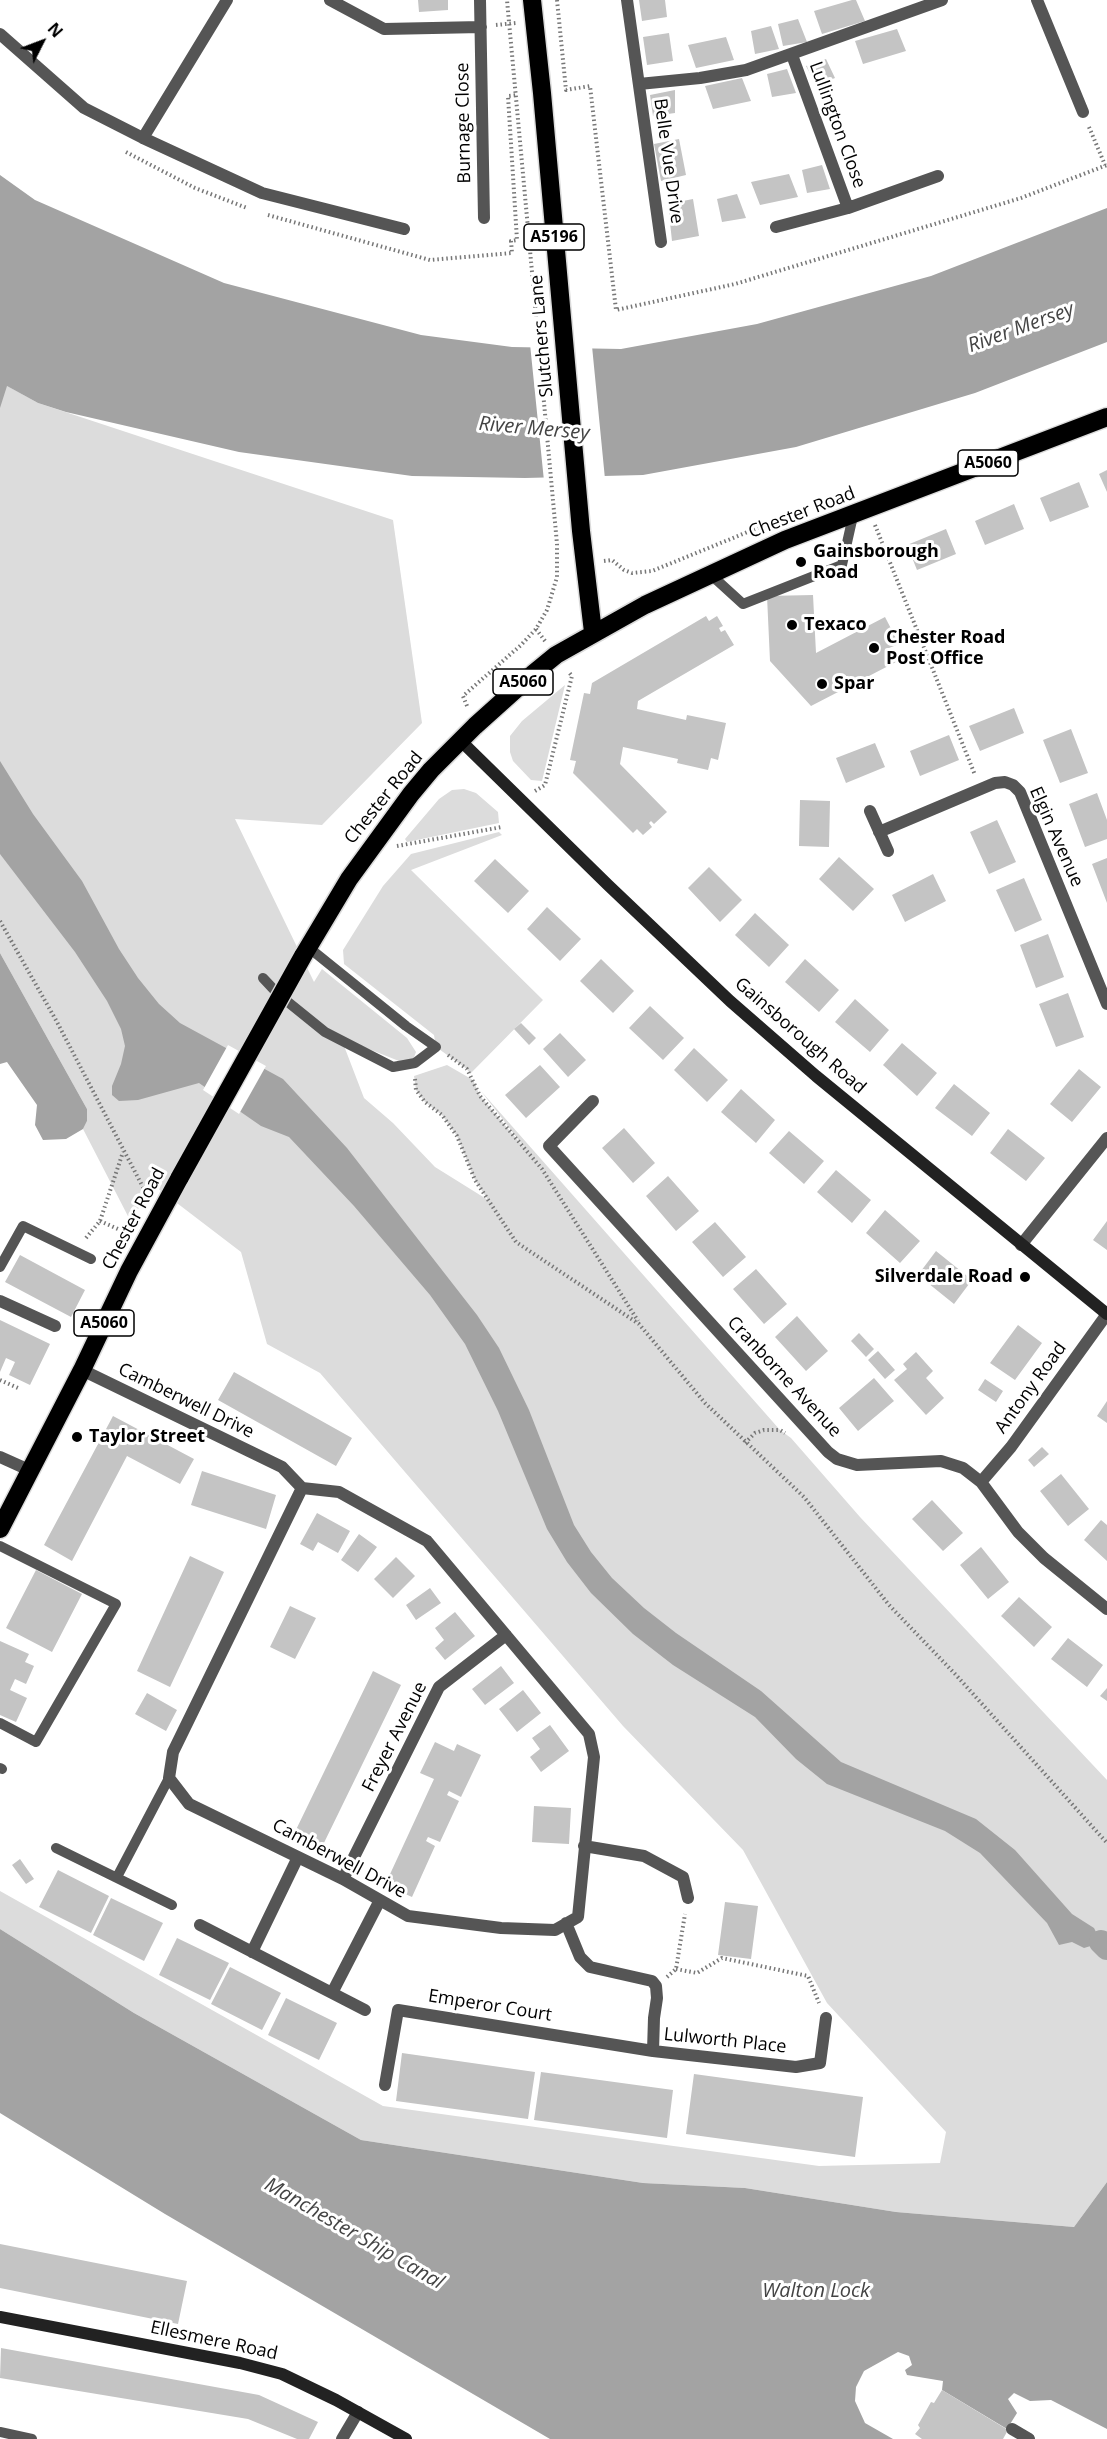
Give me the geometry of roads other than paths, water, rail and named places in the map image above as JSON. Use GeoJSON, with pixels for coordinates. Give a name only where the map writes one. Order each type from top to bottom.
{"type":"FeatureCollection","features":[{"type":"Feature","properties":{"kind":"highway","name":"Slutchers Lane"},"geometry":{"type":"LineString","coordinates":[[532,0],[577,496],[593,632]]}},
{"type":"Feature","properties":{"kind":"highway","name":"Chester Road"},"geometry":{"type":"LineString","coordinates":[[0,1529],[82,1370],[129,1271],[305,951],[368,850],[411,794],[460,741],[540,668],[593,632],[709,573],[785,540],[861,513],[1107,417]]}},
{"type":"Feature","properties":{"kind":"street"},"geometry":{"type":"LineString","coordinates":[[143,138],[227,0]]}},
{"type":"Feature","properties":{"kind":"street"},"geometry":{"type":"LineString","coordinates":[[330,0],[384,29],[481,27]]}},
{"type":"Feature","properties":{"kind":"street","name":"Burnage Close"},"geometry":{"type":"LineString","coordinates":[[480,0],[484,218]]}},
{"type":"Feature","properties":{"kind":"street","name":"Belle Vue Drive"},"geometry":{"type":"LineString","coordinates":[[627,0],[661,242]]}},
{"type":"Feature","properties":{"kind":"street","name":"Belle Vue Drive"},"geometry":{"type":"LineString","coordinates":[[639,84],[700,78],[746,70],[942,0]]}},
{"type":"Feature","properties":{"kind":"street"},"geometry":{"type":"LineString","coordinates":[[1037,0],[1083,112]]}},
{"type":"Feature","properties":{"kind":"street"},"geometry":{"type":"LineString","coordinates":[[0,34],[84,108],[143,138],[262,193],[404,229]]}},
{"type":"Feature","properties":{"kind":"street","name":"Lullington Close"},"geometry":{"type":"LineString","coordinates":[[792,55],[848,208]]}},
{"type":"Feature","properties":{"kind":"street","name":"Lullington Close"},"geometry":{"type":"LineString","coordinates":[[776,227],[848,208],[938,176]]}},
{"type":"Feature","properties":{"kind":"street","name":"Gainsborough Road"},"geometry":{"type":"LineString","coordinates":[[460,741],[730,1000],[816,1076],[1107,1314]]}},
{"type":"Feature","properties":{"kind":"street","name":"Elgin Avenue"},"geometry":{"type":"LineString","coordinates":[[879,832],[994,783],[1005,782],[1013,785],[1020,792],[1107,1004]]}},
{"type":"Feature","properties":{"kind":"street"},"geometry":{"type":"LineString","coordinates":[[870,811],[888,851]]}},
{"type":"Feature","properties":{"kind":"street","name":"Cranborne Avenue"},"geometry":{"type":"LineString","coordinates":[[593,1101],[549,1146],[828,1452],[837,1459],[857,1465],[941,1461],[963,1468],[981,1482],[1018,1532],[1044,1558],[1107,1609]]}},
{"type":"Feature","properties":{"kind":"street"},"geometry":{"type":"LineString","coordinates":[[1021,1245],[1107,1138]]}},
{"type":"Feature","properties":{"kind":"street"},"geometry":{"type":"LineString","coordinates":[[0,1301],[55,1326]]}},
{"type":"Feature","properties":{"kind":"street","name":"Antony Road"},"geometry":{"type":"LineString","coordinates":[[981,1482],[1011,1447],[1107,1314]]}},
{"type":"Feature","properties":{"kind":"street","name":"Camberwell Drive"},"geometry":{"type":"LineString","coordinates":[[82,1370],[282,1467],[302,1488]]}},
{"type":"Feature","properties":{"kind":"street"},"geometry":{"type":"LineString","coordinates":[[0,1457],[29,1470]]}},
{"type":"Feature","properties":{"kind":"street"},"geometry":{"type":"LineString","coordinates":[[169,1778],[173,1752],[302,1488],[339,1492],[427,1541],[589,1734],[594,1757],[578,1917],[566,1923],[580,1958],[590,1967],[652,1981],[656,1986],[653,2051]]}},
{"type":"Feature","properties":{"kind":"street","name":"Freyer Avenue"},"geometry":{"type":"LineString","coordinates":[[343,1879],[439,1687],[506,1635]]}},
{"type":"Feature","properties":{"kind":"street","name":"Camberwell Drive"},"geometry":{"type":"LineString","coordinates":[[169,1778],[189,1804],[343,1879],[408,1916],[501,1928],[555,1930],[566,1923]]}},
{"type":"Feature","properties":{"kind":"street"},"geometry":{"type":"LineString","coordinates":[[584,1846],[644,1856],[684,1877],[688,1898]]}},
{"type":"Feature","properties":{"kind":"street"},"geometry":{"type":"LineString","coordinates":[[252,1952],[298,1857]]}},
{"type":"Feature","properties":{"kind":"street"},"geometry":{"type":"LineString","coordinates":[[332,1993],[380,1900]]}},
{"type":"Feature","properties":{"kind":"street"},"geometry":{"type":"LineString","coordinates":[[200,1925],[365,2010]]}},
{"type":"Feature","properties":{"kind":"street","name":"Emperor Court"},"geometry":{"type":"LineString","coordinates":[[385,2085],[398,2010],[653,2051]]}},
{"type":"Feature","properties":{"kind":"street","name":"Lulworth Place"},"geometry":{"type":"LineString","coordinates":[[653,2051],[796,2067],[820,2063],[826,2018]]}},
{"type":"Feature","properties":{"kind":"street","name":"Ellesmere Road"},"geometry":{"type":"LineString","coordinates":[[0,2317],[263,2369],[300,2382],[406,2439]]}},
{"type":"Feature","properties":{"kind":"street"},"geometry":{"type":"LineString","coordinates":[[342,2439],[358,2412]]}},
{"type":"Feature","properties":{"kind":"street"},"geometry":{"type":"LineString","coordinates":[[1012,2429],[1029,2439]]}},
{"type":"Feature","properties":{"kind":"lane"},"geometry":{"type":"LineString","coordinates":[[709,573],[743,604],[842,565],[861,513]]}},
{"type":"Feature","properties":{"kind":"lane"},"geometry":{"type":"LineString","coordinates":[[263,978],[278,994],[325,1032],[393,1067],[415,1064],[436,1047],[305,951]]}},
{"type":"Feature","properties":{"kind":"lane"},"geometry":{"type":"LineString","coordinates":[[0,1267],[23,1226],[92,1259]]}},
{"type":"Feature","properties":{"kind":"lane"},"geometry":{"type":"LineString","coordinates":[[0,1546],[116,1604],[36,1742],[0,1723]]}},
{"type":"Feature","properties":{"kind":"lane"},"geometry":{"type":"LineString","coordinates":[[117,1877],[169,1778]]}},
{"type":"Feature","properties":{"kind":"lane"},"geometry":{"type":"LineString","coordinates":[[56,1848],[172,1905]]}},
{"type":"Feature","properties":{"kind":"lane"},"geometry":{"type":"LineString","coordinates":[[0,2432],[32,2439]]}},
{"type":"Feature","properties":{"kind":"water","name":"River Mersey"},"geometry":{"type":"Polygon","coordinates":[[[0,175],[35,200],[224,283],[421,335],[512,347],[621,349],[757,324],[931,276],[1107,208],[1107,342],[975,393],[796,447],[643,475],[525,478],[412,476],[239,452],[66,412],[38,403],[7,386],[0,408],[0,175]]]}},
{"type":"Feature","properties":{"kind":"water"},"geometry":{"type":"Polygon","coordinates":[[[0,761],[33,814],[82,881],[119,949],[159,1004],[180,1023],[283,1079],[347,1148],[477,1315],[499,1348],[529,1410],[574,1525],[591,1552],[612,1578],[644,1608],[676,1633],[761,1691],[841,1762],[976,1819],[1015,1850],[1072,1914],[1094,1928],[1100,1940],[1084,1948],[1072,1942],[1059,1945],[1047,1923],[980,1853],[945,1831],[827,1784],[796,1759],[755,1717],[673,1665],[633,1634],[591,1593],[567,1562],[547,1529],[498,1411],[465,1344],[430,1295],[354,1206],[289,1137],[261,1126],[199,1083],[138,1100],[119,1101],[112,1095],[112,1086],[125,1046],[121,1029],[107,1001],[75,952],[0,854],[0,761]]]}},
{"type":"Feature","properties":{"kind":"water"},"geometry":{"type":"Polygon","coordinates":[[[0,953],[87,1109],[87,1121],[83,1129],[66,1139],[43,1140],[35,1125],[37,1105],[7,1062],[0,1064],[0,953]]]}},
{"type":"Feature","properties":{"kind":"water","name":"Manchester Ship Canal"},"geometry":{"type":"Polygon","coordinates":[[[0,1929],[134,2013],[361,2140],[643,2183],[745,2188],[896,2212],[1074,2227],[1107,2182],[1107,2429],[1051,2400],[1030,2401],[1014,2393],[1008,2399],[1017,2413],[1007,2429],[942,2390],[943,2381],[907,2375],[905,2370],[912,2365],[909,2356],[898,2352],[864,2371],[856,2387],[855,2401],[865,2423],[893,2439],[550,2439],[165,2214],[0,2113],[0,1929]]]}},
{"type":"Feature","properties":{"kind":"waterway","name":"Walton Lock"},"geometry":{"type":"LineString","coordinates":[[1101,1942],[1107,1948]]}},
{"type":"Feature","properties":{"kind":"place","name":"Gainsborough Road"},"geometry":{"type":"Point","coordinates":[801,562]}},
{"type":"Feature","properties":{"kind":"place","name":"Texaco"},"geometry":{"type":"Point","coordinates":[792,625]}},
{"type":"Feature","properties":{"kind":"place","name":"Chester Road Post Office"},"geometry":{"type":"Point","coordinates":[874,648]}},
{"type":"Feature","properties":{"kind":"place","name":"Spar"},"geometry":{"type":"Point","coordinates":[822,684]}},
{"type":"Feature","properties":{"kind":"place","name":"Silverdale Road"},"geometry":{"type":"Point","coordinates":[1025,1277]}},
{"type":"Feature","properties":{"kind":"place","name":"Taylor Street"},"geometry":{"type":"Point","coordinates":[77,1437]}}]}
